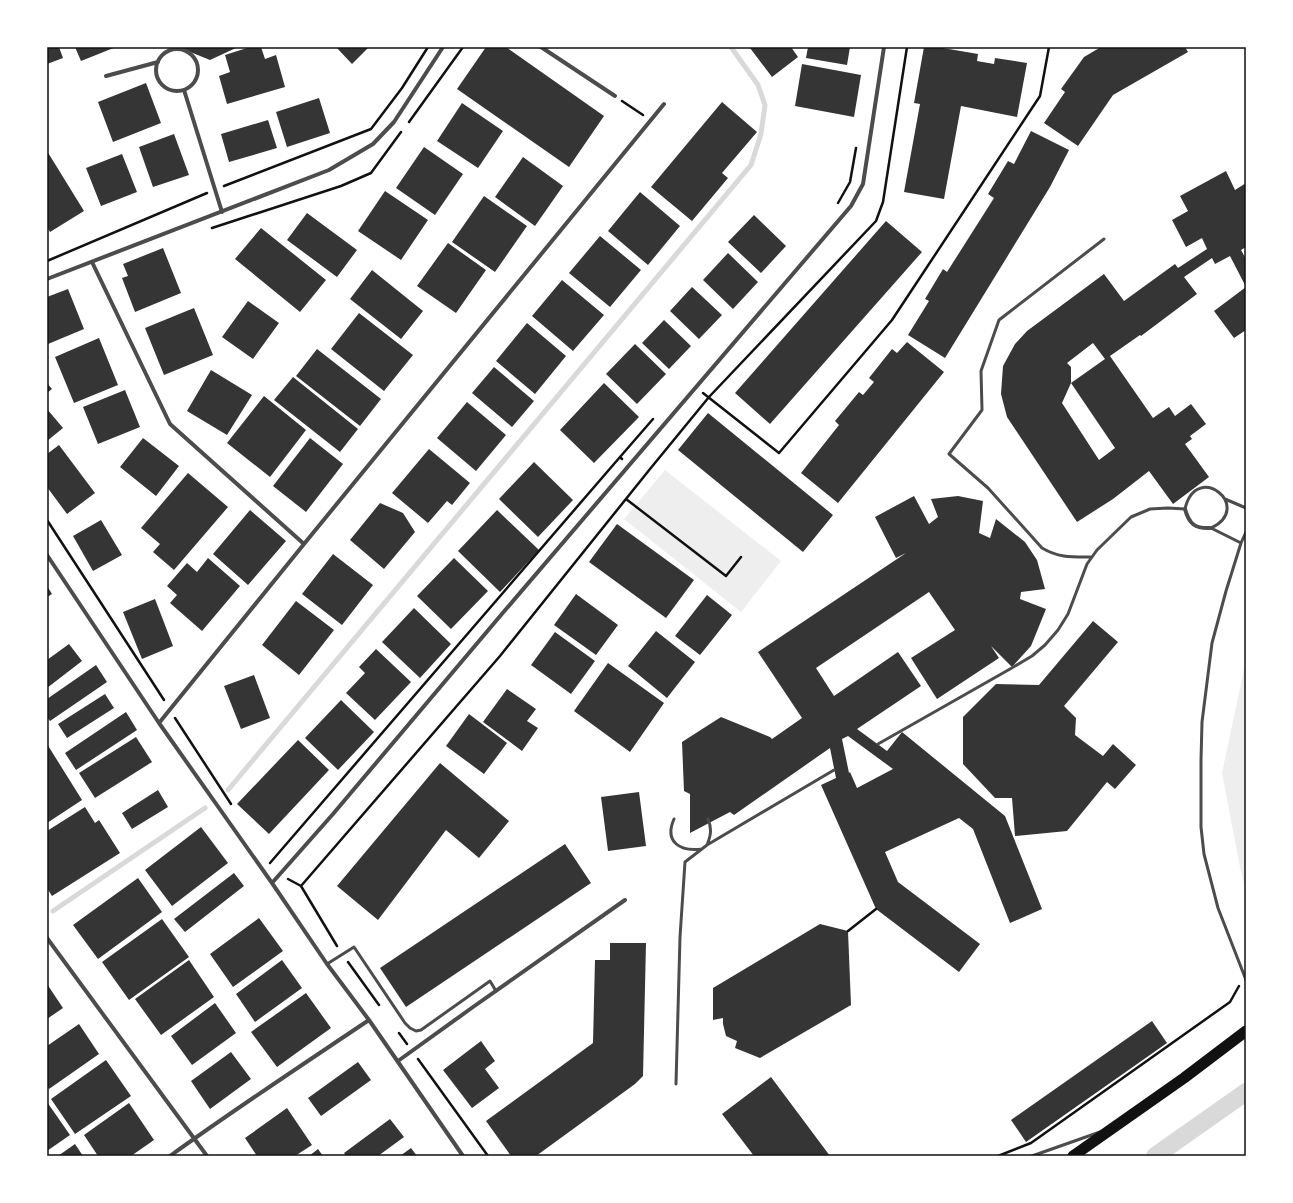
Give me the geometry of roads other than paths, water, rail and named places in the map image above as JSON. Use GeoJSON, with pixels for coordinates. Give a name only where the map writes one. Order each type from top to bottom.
{"type":"FeatureCollection","features":[{"type":"Feature","properties":{"kind":"highway"},"geometry":{"type":"LineString","coordinates":[[1073,1156],[1184,1078],[1246,1031]]}},
{"type":"Feature","properties":{"kind":"street"},"geometry":{"type":"LineString","coordinates":[[47,279],[329,170],[373,144],[394,122],[443,47]]}},
{"type":"Feature","properties":{"kind":"street"},"geometry":{"type":"LineString","coordinates":[[541,47],[615,96]]}},
{"type":"Feature","properties":{"kind":"street"},"geometry":{"type":"LineString","coordinates":[[272,883],[333,814],[851,206],[863,184],[884,47]]}},
{"type":"Feature","properties":{"kind":"street"},"geometry":{"type":"LineString","coordinates":[[181,49],[194,57],[198,72],[191,86],[184,90],[172,90],[162,84],[156,73],[158,62],[161,56],[167,51],[181,49]]}},
{"type":"Feature","properties":{"kind":"street"},"geometry":{"type":"LineString","coordinates":[[106,76],[158,62]]}},
{"type":"Feature","properties":{"kind":"street"},"geometry":{"type":"LineString","coordinates":[[184,90],[222,212]]}},
{"type":"Feature","properties":{"kind":"street"},"geometry":{"type":"LineString","coordinates":[[159,723],[664,104]]}},
{"type":"Feature","properties":{"kind":"street"},"geometry":{"type":"LineString","coordinates":[[92,262],[170,424],[304,544]]}},
{"type":"Feature","properties":{"kind":"street"},"geometry":{"type":"LineString","coordinates":[[1185,508],[1187,518],[1193,525],[1202,529],[1211,528]]}},
{"type":"Feature","properties":{"kind":"street"},"geometry":{"type":"LineString","coordinates":[[47,555],[159,723],[272,883],[327,964],[398,1061],[463,1156]]}},
{"type":"Feature","properties":{"kind":"street"},"geometry":{"type":"LineString","coordinates":[[398,1061],[625,900]]}},
{"type":"Feature","properties":{"kind":"street"},"geometry":{"type":"LineString","coordinates":[[47,938],[207,1156]]}},
{"type":"Feature","properties":{"kind":"street"},"geometry":{"type":"LineString","coordinates":[[170,1156],[272,1084],[369,1020]]}},
{"type":"Feature","properties":{"kind":"lane"},"geometry":{"type":"LineString","coordinates":[[1092,557],[1065,557],[1052,554],[1042,548],[988,488],[949,454],[982,410],[981,371],[999,320],[1104,239]]}},
{"type":"Feature","properties":{"kind":"lane"},"geometry":{"type":"LineString","coordinates":[[878,744],[1032,656],[1041,648],[1058,630],[1068,614],[1087,564],[1097,550],[1131,517],[1150,509],[1185,508],[1187,500],[1193,492],[1201,488],[1210,488],[1219,492],[1225,499],[1246,508]]}},
{"type":"Feature","properties":{"kind":"lane"},"geometry":{"type":"LineString","coordinates":[[1211,528],[1219,524],[1225,517],[1227,508],[1225,499]]}},
{"type":"Feature","properties":{"kind":"lane"},"geometry":{"type":"LineString","coordinates":[[1211,528],[1241,543]]}},
{"type":"Feature","properties":{"kind":"lane"},"geometry":{"type":"LineString","coordinates":[[1246,532],[1241,543],[1226,591],[1212,643],[1202,722],[1201,760],[1204,854],[1218,908],[1246,980]]}},
{"type":"Feature","properties":{"kind":"lane"},"geometry":{"type":"LineString","coordinates":[[676,1084],[680,937],[685,862],[707,845],[834,770]]}},
{"type":"Feature","properties":{"kind":"lane"},"geometry":{"type":"LineString","coordinates":[[707,845],[712,832],[708,818]]}},
{"type":"Feature","properties":{"kind":"lane"},"geometry":{"type":"LineString","coordinates":[[674,819],[671,825],[671,832],[672,838],[676,844],[681,848],[688,850],[702,849]]}},
{"type":"Feature","properties":{"kind":"lane"},"geometry":{"type":"LineString","coordinates":[[327,964],[354,946],[401,1017],[410,1028],[416,1031],[421,1030],[490,981],[496,991]]}},
{"type":"Feature","properties":{"kind":"lane"},"geometry":{"type":"LineString","coordinates":[[1032,1156],[1117,1126]]}},
{"type":"Feature","properties":{"kind":"waterway"},"geometry":{"type":"LineString","coordinates":[[228,790],[751,165],[761,134],[765,105],[758,85],[731,47]]}},
{"type":"Feature","properties":{"kind":"waterway"},"geometry":{"type":"LineString","coordinates":[[53,911],[205,808]]}},
{"type":"Feature","properties":{"kind":"waterway"},"geometry":{"type":"LineString","coordinates":[[1155,1156],[1246,1092]]}}]}
